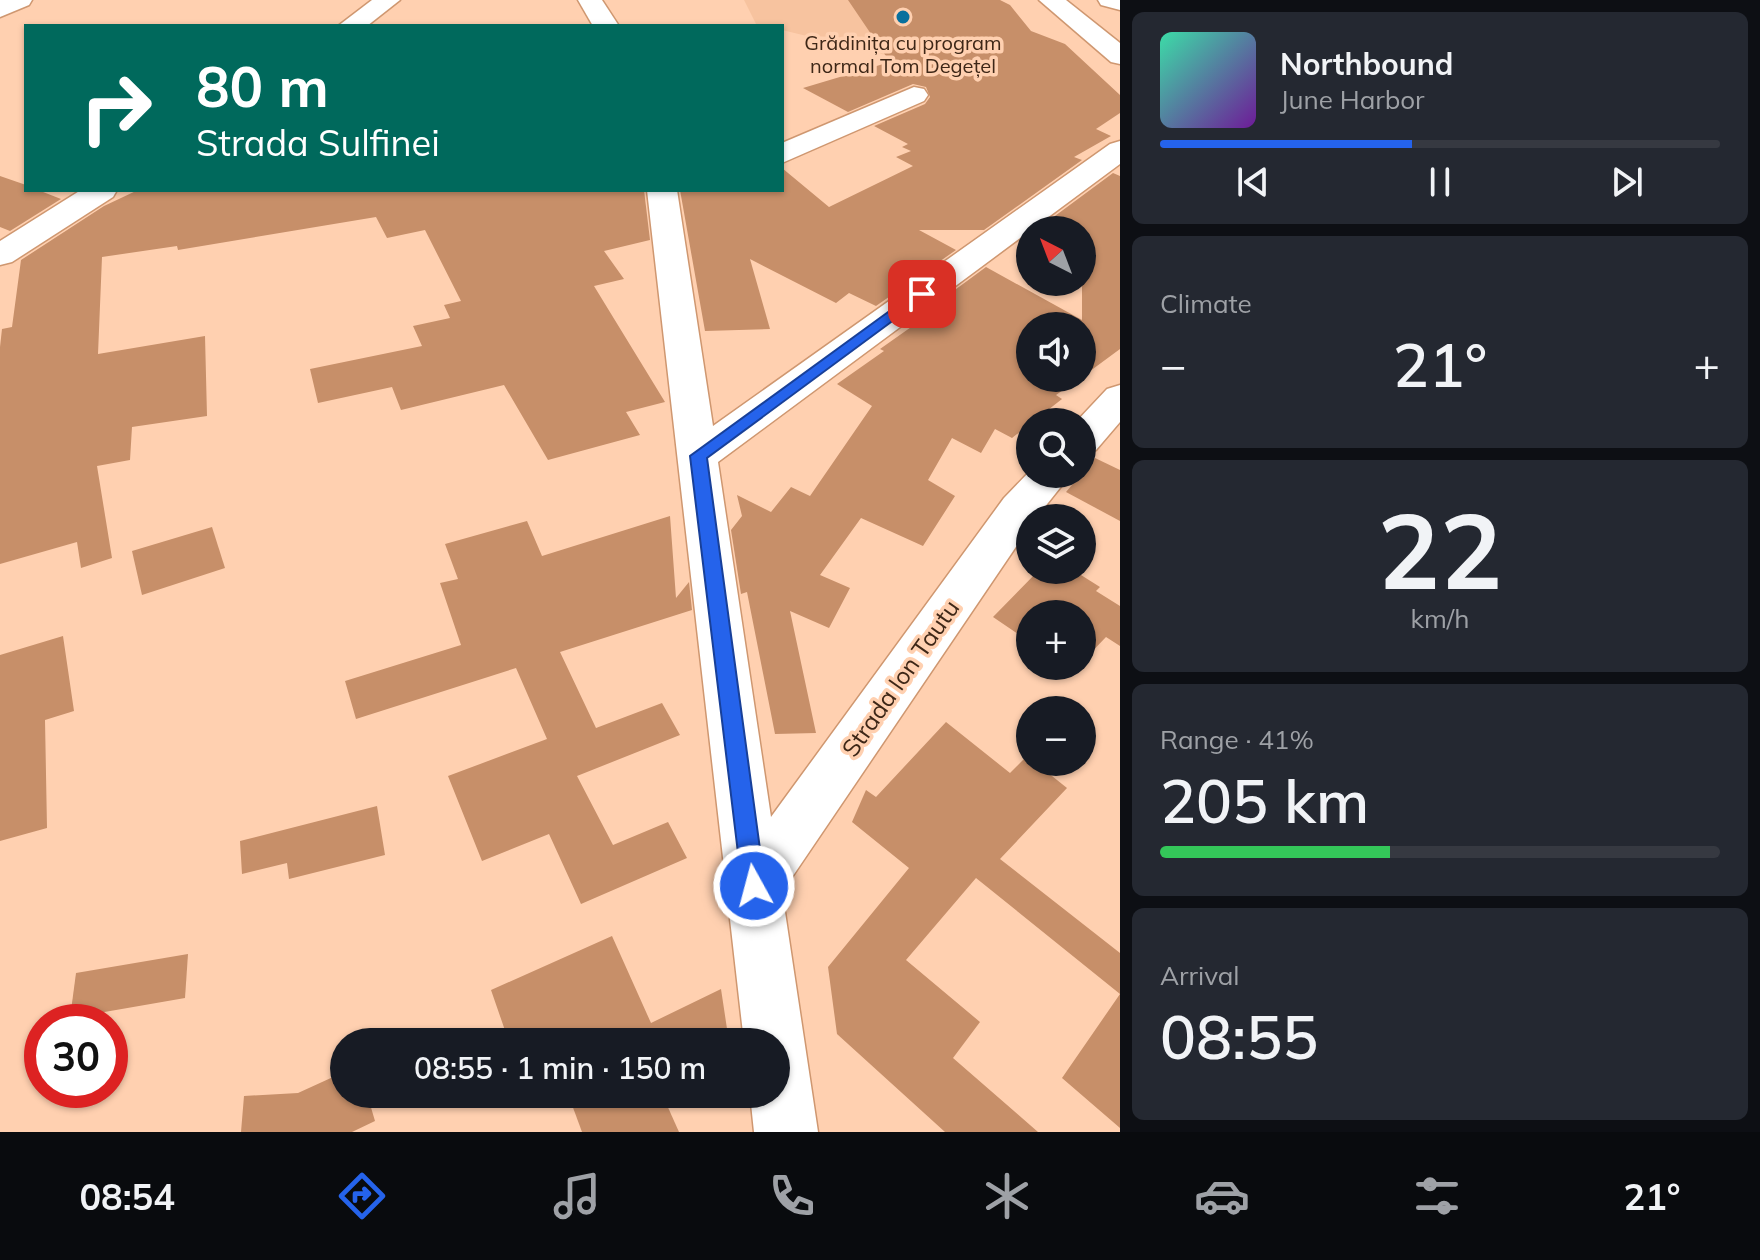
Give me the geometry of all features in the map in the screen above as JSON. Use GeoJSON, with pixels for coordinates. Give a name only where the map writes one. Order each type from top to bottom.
{"type":"FeatureCollection","features":[{"type":"Feature","properties":{"kind":"street"},"geometry":{"type":"LineString","coordinates":[[0,10],[20,0]]}},
{"type":"Feature","properties":{"kind":"street"},"geometry":{"type":"LineString","coordinates":[[354,24],[388,0]]}},
{"type":"Feature","properties":{"kind":"street"},"geometry":{"type":"LineString","coordinates":[[590,0],[605,24]]}},
{"type":"Feature","properties":{"kind":"street"},"geometry":{"type":"LineString","coordinates":[[1051,0],[1120,56]]}},
{"type":"Feature","properties":{"kind":"street"},"geometry":{"type":"LineString","coordinates":[[1110,0],[1120,3]]}},
{"type":"Feature","properties":{"kind":"street"},"geometry":{"type":"LineString","coordinates":[[1082,25],[1120,18]]}},
{"type":"Feature","properties":{"kind":"street"},"geometry":{"type":"LineString","coordinates":[[784,153],[914,95]]}},
{"type":"Feature","properties":{"kind":"street"},"geometry":{"type":"LineString","coordinates":[[698,456],[1120,150]]}},
{"type":"Feature","properties":{"kind":"street"},"geometry":{"type":"LineString","coordinates":[[0,255],[99,192]]}},
{"type":"Feature","properties":{"kind":"street"},"geometry":{"type":"LineString","coordinates":[[662,192],[772,1028]]}},
{"type":"Feature","properties":{"kind":"street"},"geometry":{"type":"LineString","coordinates":[[1096,425],[1120,398]]}},
{"type":"Feature","properties":{"kind":"street","name":"Strada Ion Tautu"},"geometry":{"type":"LineString","coordinates":[[754,886],[1019,509],[1038,488]]}},
{"type":"Feature","properties":{"kind":"street"},"geometry":{"type":"LineString","coordinates":[[783,1108],[786,1132]]}},
{"type":"Feature","properties":{"kind":"shaded area"},"geometry":{"type":"Polygon","coordinates":[[[744,0],[933,0],[894,57],[784,30],[784,24],[756,24],[744,0]]]}},
{"type":"Feature","properties":{"kind":"building"},"geometry":{"type":"Polygon","coordinates":[[[848,0],[1000,0],[1010,5],[1031,31],[1065,44],[1120,95],[1120,113],[1096,129],[1111,136],[1074,157],[1082,160],[984,230],[919,230],[956,250],[876,306],[849,293],[836,303],[750,259],[770,329],[705,331],[680,192],[784,192],[784,170],[829,207],[913,166],[896,157],[911,151],[902,147],[908,144],[874,126],[925,104],[930,97],[926,87],[913,84],[848,112],[803,88],[890,62],[848,0]]]}},
{"type":"Feature","properties":{"kind":"building"},"geometry":{"type":"Polygon","coordinates":[[[1113,173],[1120,176],[1120,349],[1096,367],[1096,312],[1082,312],[1082,296],[1096,296],[1096,216],[1055,216],[1113,173]]]}},
{"type":"Feature","properties":{"kind":"building"},"geometry":{"type":"Polygon","coordinates":[[[0,176],[24,184],[24,192],[43,192],[61,199],[10,231],[0,227],[0,176]]]}},
{"type":"Feature","properties":{"kind":"building"},"geometry":{"type":"Polygon","coordinates":[[[134,192],[644,192],[650,240],[604,251],[624,279],[594,286],[665,402],[626,412],[640,435],[548,460],[504,385],[401,410],[392,387],[318,403],[310,369],[422,346],[413,326],[450,318],[444,305],[461,301],[425,230],[387,238],[376,217],[178,250],[177,246],[102,257],[98,354],[205,336],[207,416],[132,427],[130,460],[97,466],[112,558],[81,568],[77,542],[0,564],[0,347],[2,329],[12,327],[21,260],[104,206],[134,192]]]}},
{"type":"Feature","properties":{"kind":"building"},"geometry":{"type":"Polygon","coordinates":[[[986,267],[1016,284],[1016,296],[1039,296],[1068,312],[1016,312],[1016,392],[1060,392],[1056,395],[1062,399],[1050,408],[1016,408],[1016,435],[1012,438],[995,429],[981,453],[952,438],[928,480],[955,496],[923,546],[861,518],[820,575],[850,588],[829,628],[790,611],[816,733],[775,734],[747,592],[741,594],[731,530],[742,516],[737,495],[771,512],[791,487],[810,496],[872,406],[837,384],[884,351],[880,349],[914,325],[910,323],[986,267]]]}},
{"type":"Feature","properties":{"kind":"building"},"geometry":{"type":"Polygon","coordinates":[[[1096,458],[1120,470],[1120,521],[1096,508],[1096,504],[1088,504],[1066,492],[1069,488],[1096,488],[1096,458]]]}},
{"type":"Feature","properties":{"kind":"building"},"geometry":{"type":"Polygon","coordinates":[[[670,516],[676,598],[689,582],[692,610],[560,652],[596,728],[662,703],[680,735],[577,776],[613,845],[668,822],[687,858],[581,904],[549,834],[482,861],[448,776],[547,739],[516,668],[356,719],[345,681],[461,645],[440,583],[458,579],[445,544],[527,521],[542,556],[670,516]]]}},
{"type":"Feature","properties":{"kind":"building"},"geometry":{"type":"Polygon","coordinates":[[[212,527],[225,568],[142,595],[132,551],[212,527]]]}},
{"type":"Feature","properties":{"kind":"building"},"geometry":{"type":"Polygon","coordinates":[[[1025,584],[1095,584],[1100,587],[1096,591],[1120,606],[1120,646],[1106,637],[1096,647],[1096,600],[1016,600],[1016,633],[993,617],[1025,584]]]}},
{"type":"Feature","properties":{"kind":"building"},"geometry":{"type":"Polygon","coordinates":[[[63,636],[74,711],[45,720],[47,828],[0,841],[0,655],[63,636]]]}},
{"type":"Feature","properties":{"kind":"building"},"geometry":{"type":"Polygon","coordinates":[[[946,722],[1010,773],[1016,767],[1016,776],[1052,776],[1067,788],[1000,859],[1120,953],[1120,994],[976,878],[906,960],[980,1022],[953,1058],[1038,1132],[945,1132],[837,1034],[828,967],[909,868],[852,822],[866,790],[876,797],[946,722]]]}},
{"type":"Feature","properties":{"kind":"building"},"geometry":{"type":"Polygon","coordinates":[[[377,806],[385,855],[289,879],[287,863],[242,874],[240,841],[377,806]]]}},
{"type":"Feature","properties":{"kind":"building"},"geometry":{"type":"Polygon","coordinates":[[[612,936],[651,1023],[721,989],[727,1028],[504,1028],[491,990],[612,936]]]}},
{"type":"Feature","properties":{"kind":"building"},"geometry":{"type":"Polygon","coordinates":[[[188,954],[185,998],[128,1008],[128,1004],[72,1004],[76,973],[188,954]]]}},
{"type":"Feature","properties":{"kind":"building"},"geometry":{"type":"Polygon","coordinates":[[[1120,994],[1120,1128],[1062,1078],[1120,994]]]}},
{"type":"Feature","properties":{"kind":"building"},"geometry":{"type":"Polygon","coordinates":[[[330,1078],[330,1108],[371,1108],[375,1121],[352,1132],[241,1132],[244,1096],[298,1093],[330,1078]]]}},
{"type":"Feature","properties":{"kind":"building"},"geometry":{"type":"Polygon","coordinates":[[[573,1108],[668,1108],[679,1132],[582,1132],[573,1108]]]}},
{"type":"Feature","properties":{"kind":"place","name":"Grădinița cu program normal Tom Degețel"},"geometry":{"type":"Point","coordinates":[903,17]}},
{"type":"Feature","properties":{"kind":"route"},"geometry":{"type":"LineString","coordinates":[[754,886],[698,456],[922,294]]}}]}
